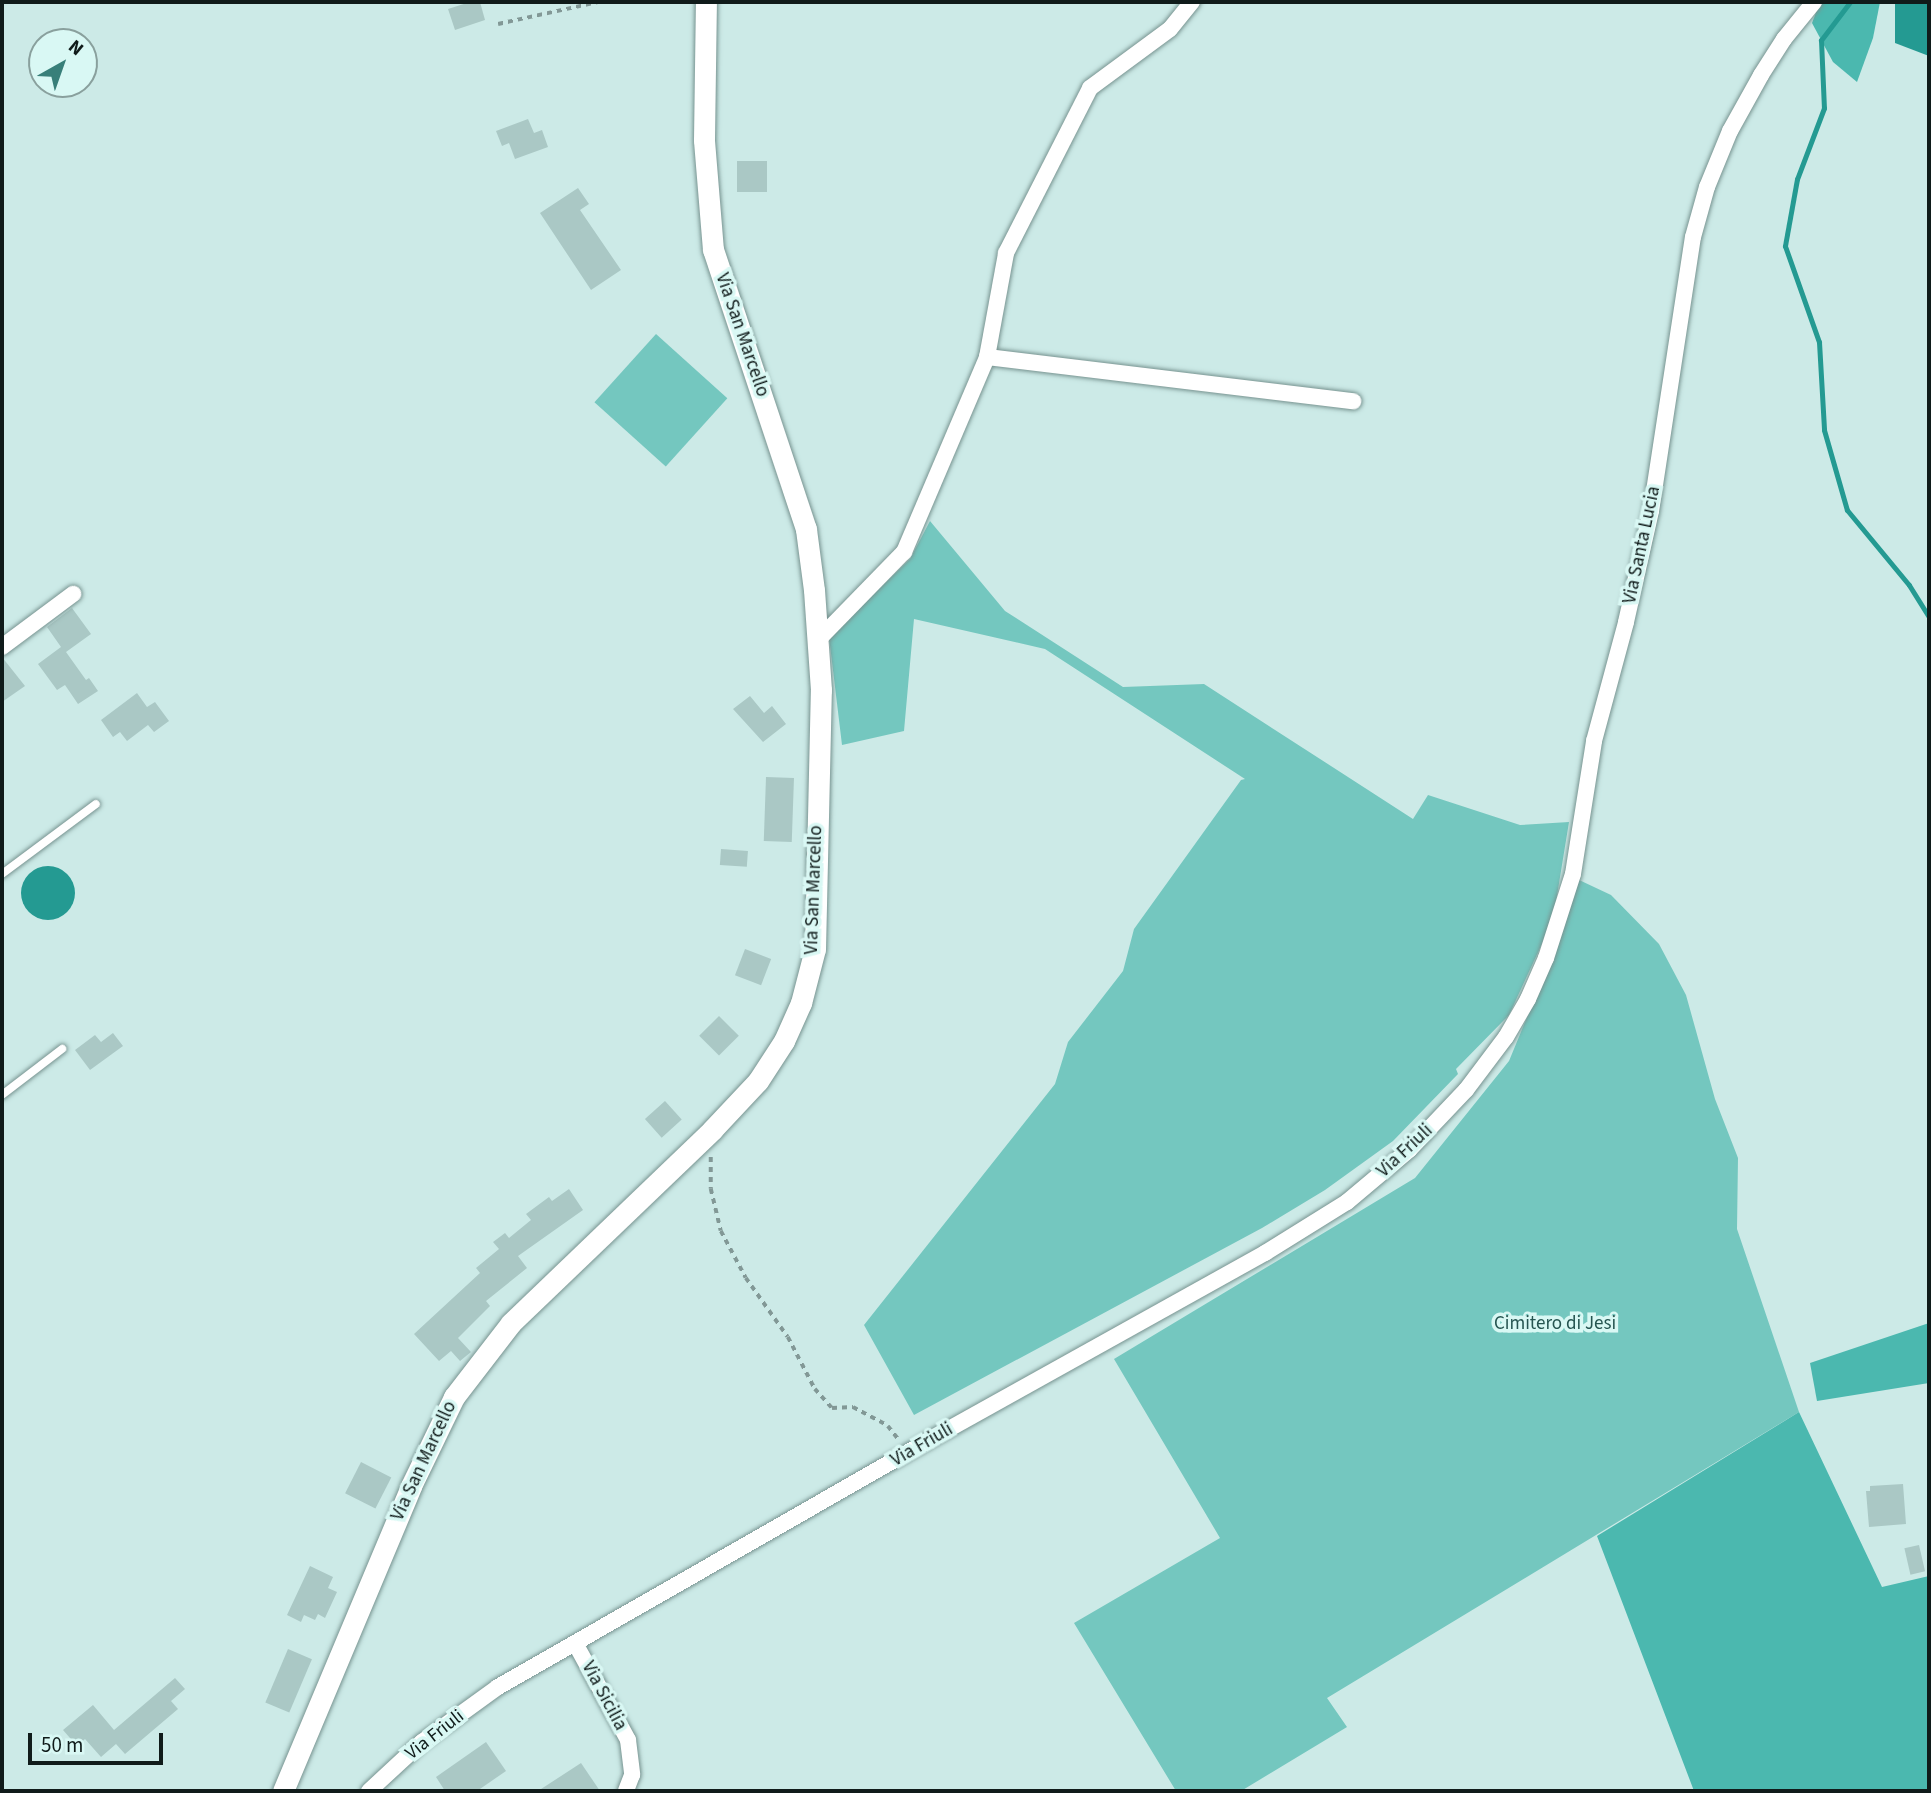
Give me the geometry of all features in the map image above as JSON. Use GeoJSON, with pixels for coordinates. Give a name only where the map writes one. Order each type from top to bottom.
{"type":"FeatureCollection","features":[{"type":"Feature","properties":{"kind":"main road","name":"Via San Marcello"},"geometry":{"type":"LineString","coordinates":[[283,1791],[411,1486],[454,1396],[511,1323],[712,1130],[758,1081],[784,1041],[801,1003],[815,949],[821,690],[819,639],[806,529],[713,250],[707,205],[704,140],[706,2]]}},
{"type":"Feature","properties":{"kind":"street"},"geometry":{"type":"LineString","coordinates":[[819,639],[904,552],[987,357],[1006,253],[1090,88],[1170,29],[1192,2]]}},
{"type":"Feature","properties":{"kind":"street","name":"Via Santa Lucia"},"geometry":{"type":"LineString","coordinates":[[1466,1090],[1506,1037],[1528,999],[1546,958],[1573,874],[1594,741],[1626,622],[1651,511],[1693,237],[1707,187],[1730,131],[1761,75],[1784,38],[1814,2]]}},
{"type":"Feature","properties":{"kind":"street"},"geometry":{"type":"LineString","coordinates":[[987,357],[1353,401]]}},
{"type":"Feature","properties":{"kind":"street"},"geometry":{"type":"LineString","coordinates":[[2,647],[73,593]]}},
{"type":"Feature","properties":{"kind":"street","name":"Via Friuli"},"geometry":{"type":"LineString","coordinates":[[369,1791],[433,1734],[498,1687],[909,1452],[1265,1253],[1335,1209],[1409,1150],[1466,1090]]}},
{"type":"Feature","properties":{"kind":"street","name":"Via Sicilia"},"geometry":{"type":"LineString","coordinates":[[575,1643],[628,1740],[632,1775],[626,1791]]}},
{"type":"Feature","properties":{"kind":"lane"},"geometry":{"type":"LineString","coordinates":[[2,874],[96,804]]}},
{"type":"Feature","properties":{"kind":"lane"},"geometry":{"type":"LineString","coordinates":[[2,1095],[62,1049]]}},
{"type":"Feature","properties":{"kind":"path"},"geometry":{"type":"LineString","coordinates":[[498,24],[598,2]]}},
{"type":"Feature","properties":{"kind":"path"},"geometry":{"type":"LineString","coordinates":[[712,1130],[711,1189],[721,1231],[746,1278],[788,1337],[815,1389],[832,1408],[853,1407],[888,1426],[909,1452]]}},
{"type":"Feature","properties":{"kind":"green space"},"geometry":{"type":"Polygon","coordinates":[[[656,334],[727,398],[666,467],[594,402],[656,334]]]}},
{"type":"Feature","properties":{"kind":"green space"},"geometry":{"type":"Polygon","coordinates":[[[930,521],[1005,611],[1123,687],[1204,684],[1413,819],[1428,795],[1520,825],[1569,822],[1553,920],[1509,1015],[1456,1069],[1458,1074],[1393,1141],[1325,1190],[1262,1228],[914,1415],[864,1325],[1055,1084],[1068,1042],[1123,971],[1134,929],[1241,780],[1245,779],[1045,649],[914,619],[904,731],[842,745],[829,637],[910,559],[930,521]]]}},
{"type":"Feature","properties":{"kind":"green space","name":"Cimitero di Jesi"},"geometry":{"type":"Polygon","coordinates":[[[1577,879],[1611,895],[1659,944],[1686,995],[1715,1099],[1738,1158],[1737,1229],[1799,1412],[1327,1698],[1347,1727],[1241,1791],[1176,1791],[1074,1623],[1220,1538],[1114,1359],[1415,1178],[1509,1061],[1549,964],[1577,879]]]}},
{"type":"Feature","properties":{"kind":"shaded area"},"geometry":{"type":"Polygon","coordinates":[[[1820,2],[1880,2],[1873,38],[1857,82],[1833,62],[1812,23],[1820,2]]]}},
{"type":"Feature","properties":{"kind":"shaded area"},"geometry":{"type":"Polygon","coordinates":[[[1895,2],[1929,2],[1929,56],[1895,43],[1895,2]]]}},
{"type":"Feature","properties":{"kind":"shaded area"},"geometry":{"type":"Polygon","coordinates":[[[48,866],[67,874],[75,893],[67,912],[48,920],[29,912],[21,893],[29,874],[48,866]]]}},
{"type":"Feature","properties":{"kind":"shaded area"},"geometry":{"type":"Polygon","coordinates":[[[1929,1323],[1929,1383],[1817,1401],[1810,1363],[1929,1323]]]}},
{"type":"Feature","properties":{"kind":"shaded area"},"geometry":{"type":"Polygon","coordinates":[[[1799,1412],[1882,1587],[1929,1576],[1929,1791],[1694,1791],[1597,1536],[1799,1412]]]}},
{"type":"Feature","properties":{"kind":"building"},"geometry":{"type":"Polygon","coordinates":[[[470,2],[480,2],[485,20],[455,30],[448,9],[470,2]]]}},
{"type":"Feature","properties":{"kind":"building"},"geometry":{"type":"Polygon","coordinates":[[[528,119],[534,133],[542,130],[548,147],[515,159],[509,143],[502,146],[496,131],[528,119]]]}},
{"type":"Feature","properties":{"kind":"building"},"geometry":{"type":"Polygon","coordinates":[[[737,161],[767,161],[767,192],[737,192],[737,161]]]}},
{"type":"Feature","properties":{"kind":"building"},"geometry":{"type":"Polygon","coordinates":[[[578,188],[589,204],[580,210],[621,270],[591,290],[540,213],[578,188]]]}},
{"type":"Feature","properties":{"kind":"building"},"geometry":{"type":"Polygon","coordinates":[[[72,608],[91,634],[66,652],[86,680],[89,678],[98,691],[78,704],[65,685],[57,690],[38,664],[61,647],[47,627],[72,608]]]}},
{"type":"Feature","properties":{"kind":"building"},"geometry":{"type":"Polygon","coordinates":[[[2,657],[25,686],[2,702],[2,657]]]}},
{"type":"Feature","properties":{"kind":"building"},"geometry":{"type":"Polygon","coordinates":[[[137,693],[147,707],[155,702],[169,721],[154,732],[148,725],[127,741],[120,732],[113,737],[101,720],[137,693]]]}},
{"type":"Feature","properties":{"kind":"building"},"geometry":{"type":"Polygon","coordinates":[[[750,696],[764,713],[772,706],[786,724],[763,742],[733,709],[750,696]]]}},
{"type":"Feature","properties":{"kind":"building"},"geometry":{"type":"Polygon","coordinates":[[[766,777],[794,778],[792,842],[764,841],[766,777]]]}},
{"type":"Feature","properties":{"kind":"building"},"geometry":{"type":"Polygon","coordinates":[[[721,849],[748,851],[747,867],[720,865],[721,849]]]}},
{"type":"Feature","properties":{"kind":"building"},"geometry":{"type":"Polygon","coordinates":[[[745,949],[771,959],[761,985],[735,975],[745,949]]]}},
{"type":"Feature","properties":{"kind":"building"},"geometry":{"type":"Polygon","coordinates":[[[719,1016],[739,1036],[719,1056],[699,1036],[719,1016]]]}},
{"type":"Feature","properties":{"kind":"building"},"geometry":{"type":"Polygon","coordinates":[[[113,1033],[123,1046],[90,1070],[75,1050],[95,1035],[101,1042],[113,1033]]]}},
{"type":"Feature","properties":{"kind":"building"},"geometry":{"type":"Polygon","coordinates":[[[665,1101],[682,1120],[662,1138],[645,1119],[665,1101]]]}},
{"type":"Feature","properties":{"kind":"building"},"geometry":{"type":"Polygon","coordinates":[[[569,1189],[583,1210],[518,1256],[527,1268],[486,1301],[490,1306],[458,1338],[471,1352],[460,1361],[451,1351],[439,1361],[414,1334],[480,1273],[476,1268],[499,1249],[493,1242],[505,1233],[509,1238],[531,1220],[526,1214],[549,1197],[552,1201],[569,1189]]]}},
{"type":"Feature","properties":{"kind":"building"},"geometry":{"type":"Polygon","coordinates":[[[361,1462],[391,1477],[375,1509],[345,1493],[361,1462]]]}},
{"type":"Feature","properties":{"kind":"building"},"geometry":{"type":"Polygon","coordinates":[[[1903,1484],[1906,1524],[1869,1527],[1866,1491],[1870,1491],[1870,1486],[1903,1484]]]}},
{"type":"Feature","properties":{"kind":"building"},"geometry":{"type":"Polygon","coordinates":[[[1919,1545],[1925,1571],[1910,1575],[1904,1548],[1919,1545]]]}},
{"type":"Feature","properties":{"kind":"building"},"geometry":{"type":"Polygon","coordinates":[[[310,1566],[333,1577],[328,1588],[337,1592],[325,1618],[318,1614],[315,1620],[304,1615],[301,1622],[287,1615],[310,1566]]]}},
{"type":"Feature","properties":{"kind":"building"},"geometry":{"type":"Polygon","coordinates":[[[288,1649],[312,1659],[289,1713],[265,1702],[288,1649]]]}},
{"type":"Feature","properties":{"kind":"building"},"geometry":{"type":"Polygon","coordinates":[[[175,1678],[185,1689],[171,1701],[178,1709],[125,1754],[116,1744],[101,1757],[85,1739],[77,1746],[63,1730],[93,1705],[114,1730],[175,1678]]]}},
{"type":"Feature","properties":{"kind":"building"},"geometry":{"type":"Polygon","coordinates":[[[486,1742],[506,1771],[477,1791],[445,1791],[436,1777],[486,1742]]]}},
{"type":"Feature","properties":{"kind":"building"},"geometry":{"type":"Polygon","coordinates":[[[581,1763],[600,1791],[538,1791],[581,1763]]]}},
{"type":"Feature","properties":{"kind":"waterway"},"geometry":{"type":"LineString","coordinates":[[1850,2],[1821,40],[1824,108],[1797,179],[1785,246],[1819,342],[1824,430],[1847,510],[1909,585],[1929,617]]}}]}
